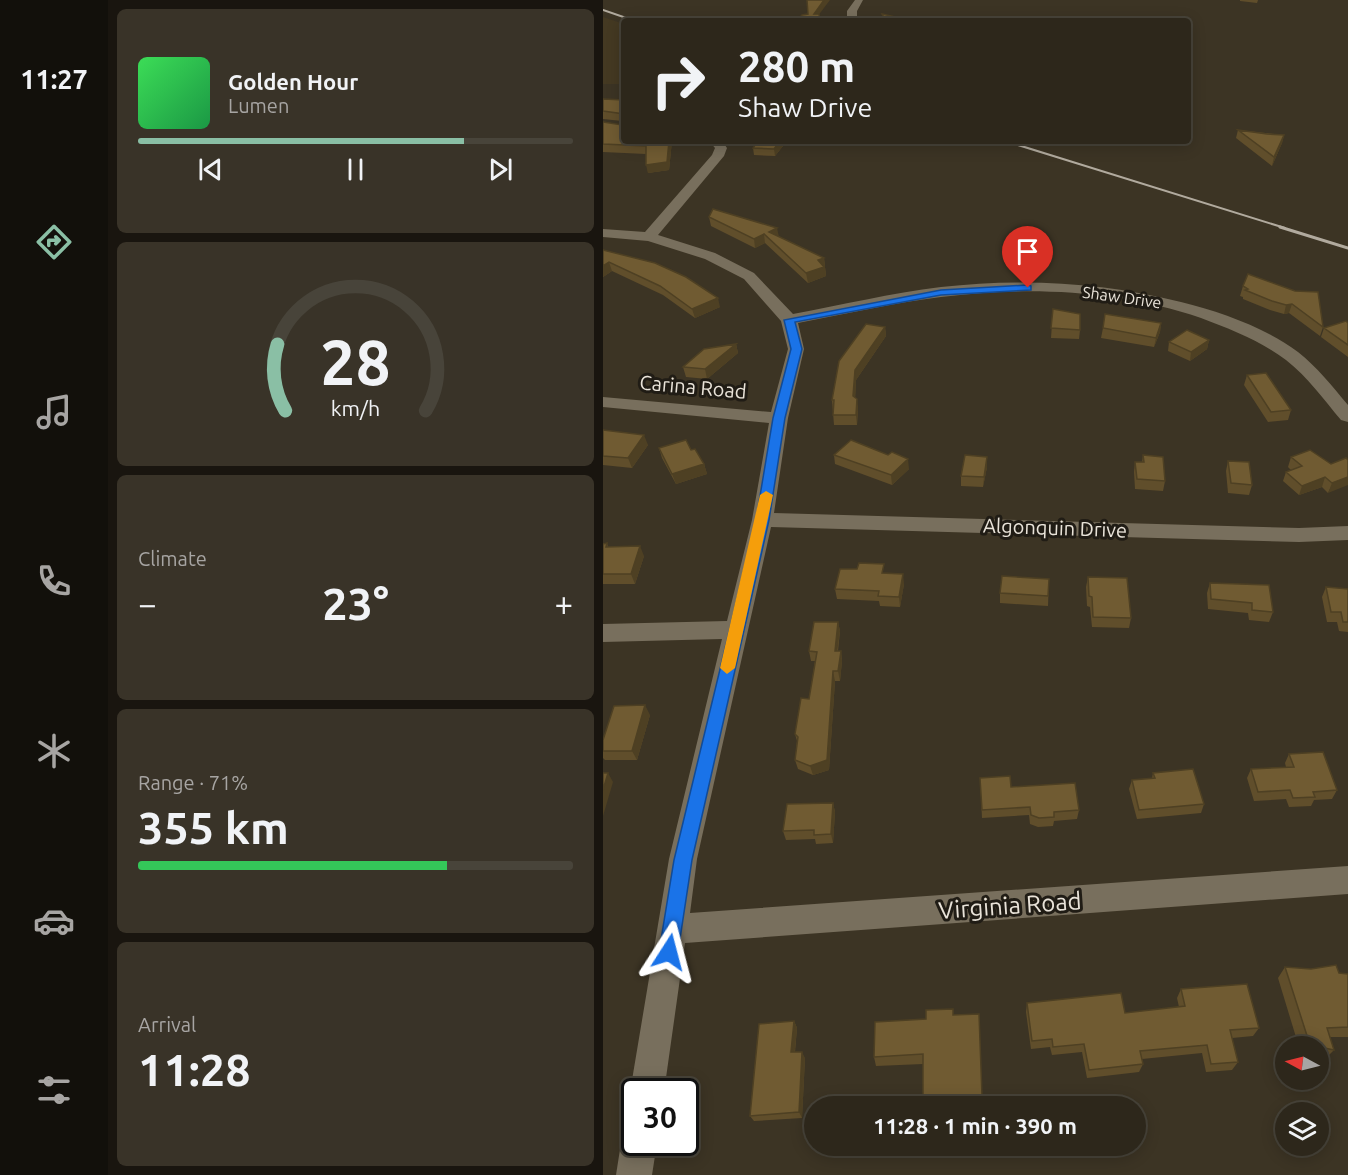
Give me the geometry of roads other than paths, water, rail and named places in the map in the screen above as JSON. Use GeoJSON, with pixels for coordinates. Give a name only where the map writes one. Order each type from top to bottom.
{"type":"FeatureCollection","features":[{"type":"Feature","properties":{"kind":"street"},"geometry":{"type":"LineString","coordinates":[[852,18],[852,11],[859,0]]}},
{"type":"Feature","properties":{"kind":"street"},"geometry":{"type":"LineString","coordinates":[[649,237],[718,156],[720,148],[717,144]]}},
{"type":"Feature","properties":{"kind":"street"},"geometry":{"type":"LineString","coordinates":[[603,233],[649,237],[710,256],[749,276],[789,320],[797,349],[779,418],[762,520],[683,860],[649,1078]]}},
{"type":"Feature","properties":{"kind":"street","name":"Shaw Drive"},"geometry":{"type":"LineString","coordinates":[[789,320],[941,292],[1024,288],[1112,293],[1186,306],[1243,329],[1298,361],[1348,416]]}},
{"type":"Feature","properties":{"kind":"street","name":"Carina Road"},"geometry":{"type":"LineString","coordinates":[[603,402],[779,418]]}},
{"type":"Feature","properties":{"kind":"street","name":"Algonquin Drive"},"geometry":{"type":"LineString","coordinates":[[762,520],[1299,535],[1348,533]]}},
{"type":"Feature","properties":{"kind":"street"},"geometry":{"type":"LineString","coordinates":[[603,633],[736,630]]}},
{"type":"Feature","properties":{"kind":"street","name":"Virginia Road"},"geometry":{"type":"LineString","coordinates":[[672,929],[1348,880]]}},
{"type":"Feature","properties":{"kind":"street"},"geometry":{"type":"LineString","coordinates":[[634,1175],[637,1156]]}},
{"type":"Feature","properties":{"kind":"railway"},"geometry":{"type":"LineString","coordinates":[[603,10],[626,18]]}},
{"type":"Feature","properties":{"kind":"railway"},"geometry":{"type":"LineString","coordinates":[[1015,144],[1285,228]]}},
{"type":"Feature","properties":{"kind":"railway"},"geometry":{"type":"LineString","coordinates":[[1280,227],[1348,248]]}}]}
